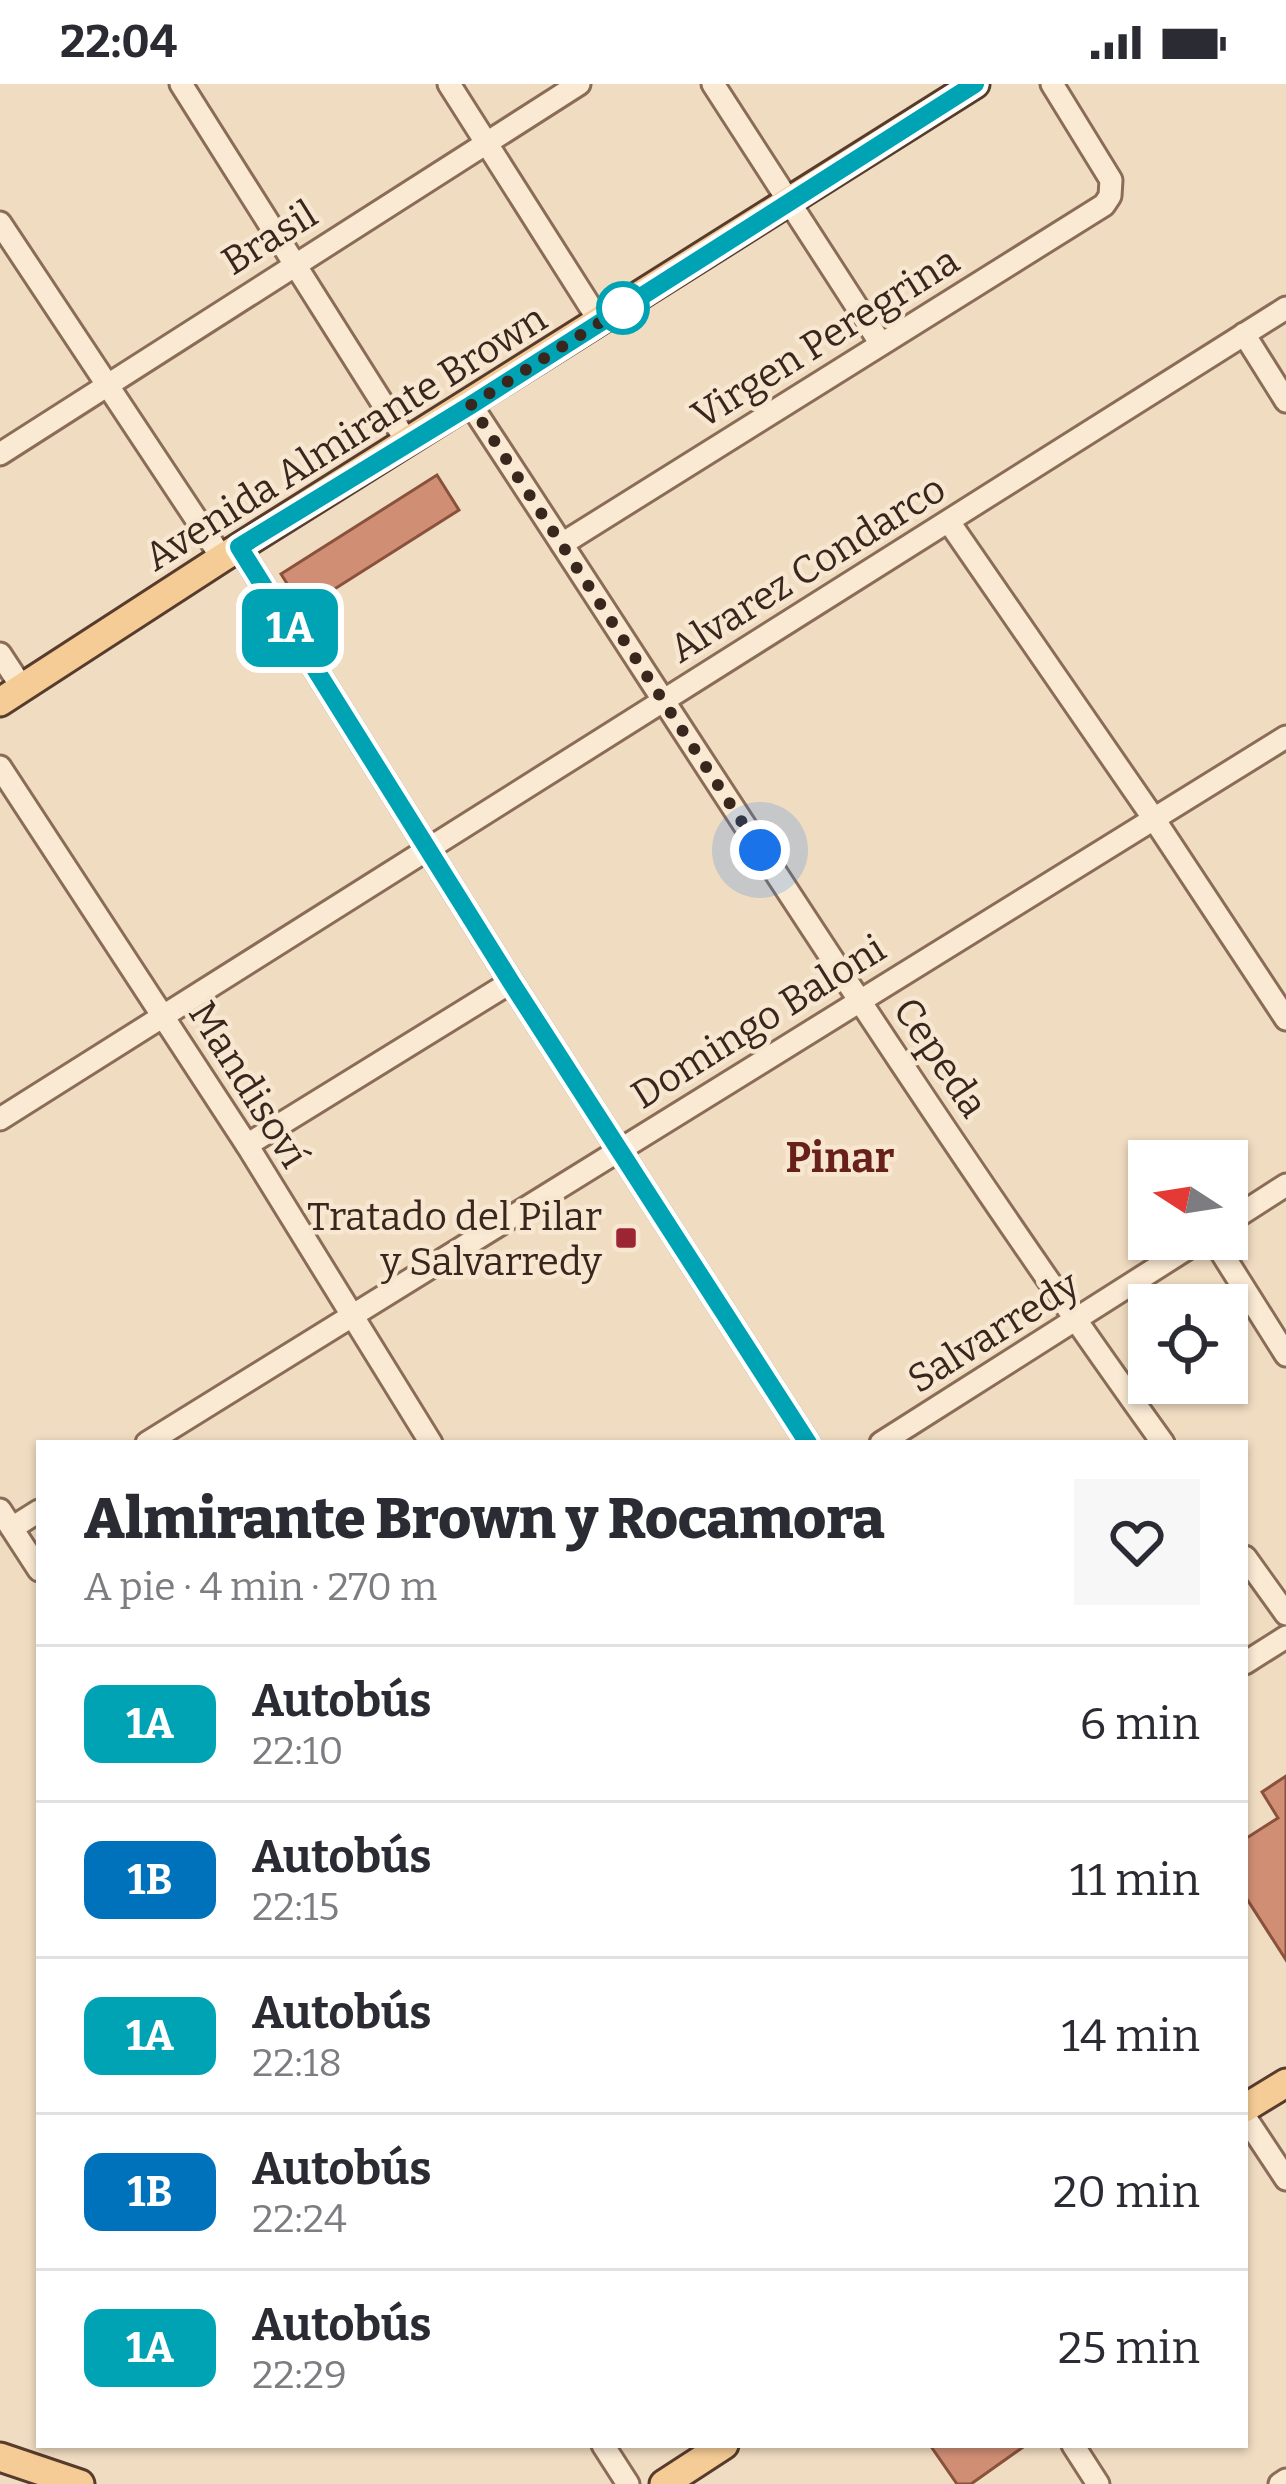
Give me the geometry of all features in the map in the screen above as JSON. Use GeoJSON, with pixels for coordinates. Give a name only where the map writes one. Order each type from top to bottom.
{"type":"FeatureCollection","features":[{"type":"Feature","properties":{"kind":"main road","name":"Avenida Almirante Brown"},"geometry":{"type":"LineString","coordinates":[[11,696],[230,552],[471,405],[975,84]]}},
{"type":"Feature","properties":{"kind":"main road"},"geometry":{"type":"LineString","coordinates":[[1248,2110],[1286,2083]]}},
{"type":"Feature","properties":{"kind":"main road"},"geometry":{"type":"LineString","coordinates":[[664,2484],[719,2448]]}},
{"type":"Feature","properties":{"kind":"main road"},"geometry":{"type":"LineString","coordinates":[[0,2457],[80,2484]]}},
{"type":"Feature","properties":{"kind":"street"},"geometry":{"type":"LineString","coordinates":[[181,84],[406,442]]}},
{"type":"Feature","properties":{"kind":"street"},"geometry":{"type":"LineString","coordinates":[[449,84],[600,322]]}},
{"type":"Feature","properties":{"kind":"street","name":"Brasil"},"geometry":{"type":"LineString","coordinates":[[0,454],[579,84]]}},
{"type":"Feature","properties":{"kind":"street"},"geometry":{"type":"LineString","coordinates":[[712,84],[881,344]]}},
{"type":"Feature","properties":{"kind":"street","name":"Virgen Peregrina"},"geometry":{"type":"LineString","coordinates":[[562,544],[1104,206],[1111,180],[1052,84]]}},
{"type":"Feature","properties":{"kind":"street"},"geometry":{"type":"LineString","coordinates":[[0,223],[106,384],[230,552],[428,848],[806,1440]]}},
{"type":"Feature","properties":{"kind":"street","name":"Alvarez Condarco"},"geometry":{"type":"LineString","coordinates":[[0,1119],[1286,308]]}},
{"type":"Feature","properties":{"kind":"street"},"geometry":{"type":"LineString","coordinates":[[1244,334],[1286,400]]}},
{"type":"Feature","properties":{"kind":"street","name":"Cepeda"},"geometry":{"type":"LineString","coordinates":[[471,405],[860,1000],[1161,1440]]}},
{"type":"Feature","properties":{"kind":"street"},"geometry":{"type":"LineString","coordinates":[[949,522],[1286,1019]]}},
{"type":"Feature","properties":{"kind":"street"},"geometry":{"type":"LineString","coordinates":[[0,654],[11,696]]}},
{"type":"Feature","properties":{"kind":"street","name":"Domingo Baloni"},"geometry":{"type":"LineString","coordinates":[[152,1440],[1286,737]]}},
{"type":"Feature","properties":{"kind":"street","name":"Mandisoví"},"geometry":{"type":"LineString","coordinates":[[0,767],[247,1145],[429,1440]]}},
{"type":"Feature","properties":{"kind":"street"},"geometry":{"type":"LineString","coordinates":[[247,1145],[511,982]]}},
{"type":"Feature","properties":{"kind":"street"},"geometry":{"type":"LineString","coordinates":[[1248,1209],[1286,1185]]}},
{"type":"Feature","properties":{"kind":"street","name":"Salvarredy"},"geometry":{"type":"LineString","coordinates":[[886,1440],[1170,1260]]}},
{"type":"Feature","properties":{"kind":"street"},"geometry":{"type":"LineString","coordinates":[[1226,1260],[1286,1355]]}},
{"type":"Feature","properties":{"kind":"street"},"geometry":{"type":"LineString","coordinates":[[36,1512],[6,1519],[36,1565]]}},
{"type":"Feature","properties":{"kind":"street"},"geometry":{"type":"LineString","coordinates":[[1248,1561],[1286,1614]]}},
{"type":"Feature","properties":{"kind":"street"},"geometry":{"type":"LineString","coordinates":[[1248,1661],[1286,1637]]}},
{"type":"Feature","properties":{"kind":"street"},"geometry":{"type":"LineString","coordinates":[[1248,2117],[1286,2179]]}},
{"type":"Feature","properties":{"kind":"street"},"geometry":{"type":"LineString","coordinates":[[605,2448],[628,2484]]}},
{"type":"Feature","properties":{"kind":"street"},"geometry":{"type":"LineString","coordinates":[[1075,2448],[1099,2484]]}},
{"type":"Feature","properties":{"kind":"building"},"geometry":{"type":"Polygon","coordinates":[[[437,475],[459,510],[303,609],[281,574],[437,475]]]}},
{"type":"Feature","properties":{"kind":"building"},"geometry":{"type":"Polygon","coordinates":[[[1286,1776],[1286,1960],[1248,1901],[1248,1837],[1278,1818],[1262,1792],[1286,1776]]]}},
{"type":"Feature","properties":{"kind":"building"},"geometry":{"type":"Polygon","coordinates":[[[932,2448],[1022,2448],[971,2484],[957,2484],[932,2448]]]}},
{"type":"Feature","properties":{"kind":"bus line","name":"1A"},"geometry":{"type":"LineString","coordinates":[[806,1440],[239,547],[975,84]]}},
{"type":"Feature","properties":{"kind":"place","name":"Tratado del Pilar y Salvarredy"},"geometry":{"type":"Point","coordinates":[626,1238]}},
{"type":"Feature","properties":{"kind":"district","name":"Pinar"},"geometry":{"type":"Point","coordinates":[840,1157]}},
{"type":"Feature","properties":{"kind":"route"},"geometry":{"type":"LineString","coordinates":[[623,308],[638,298],[471,405],[760,850]]}}]}
